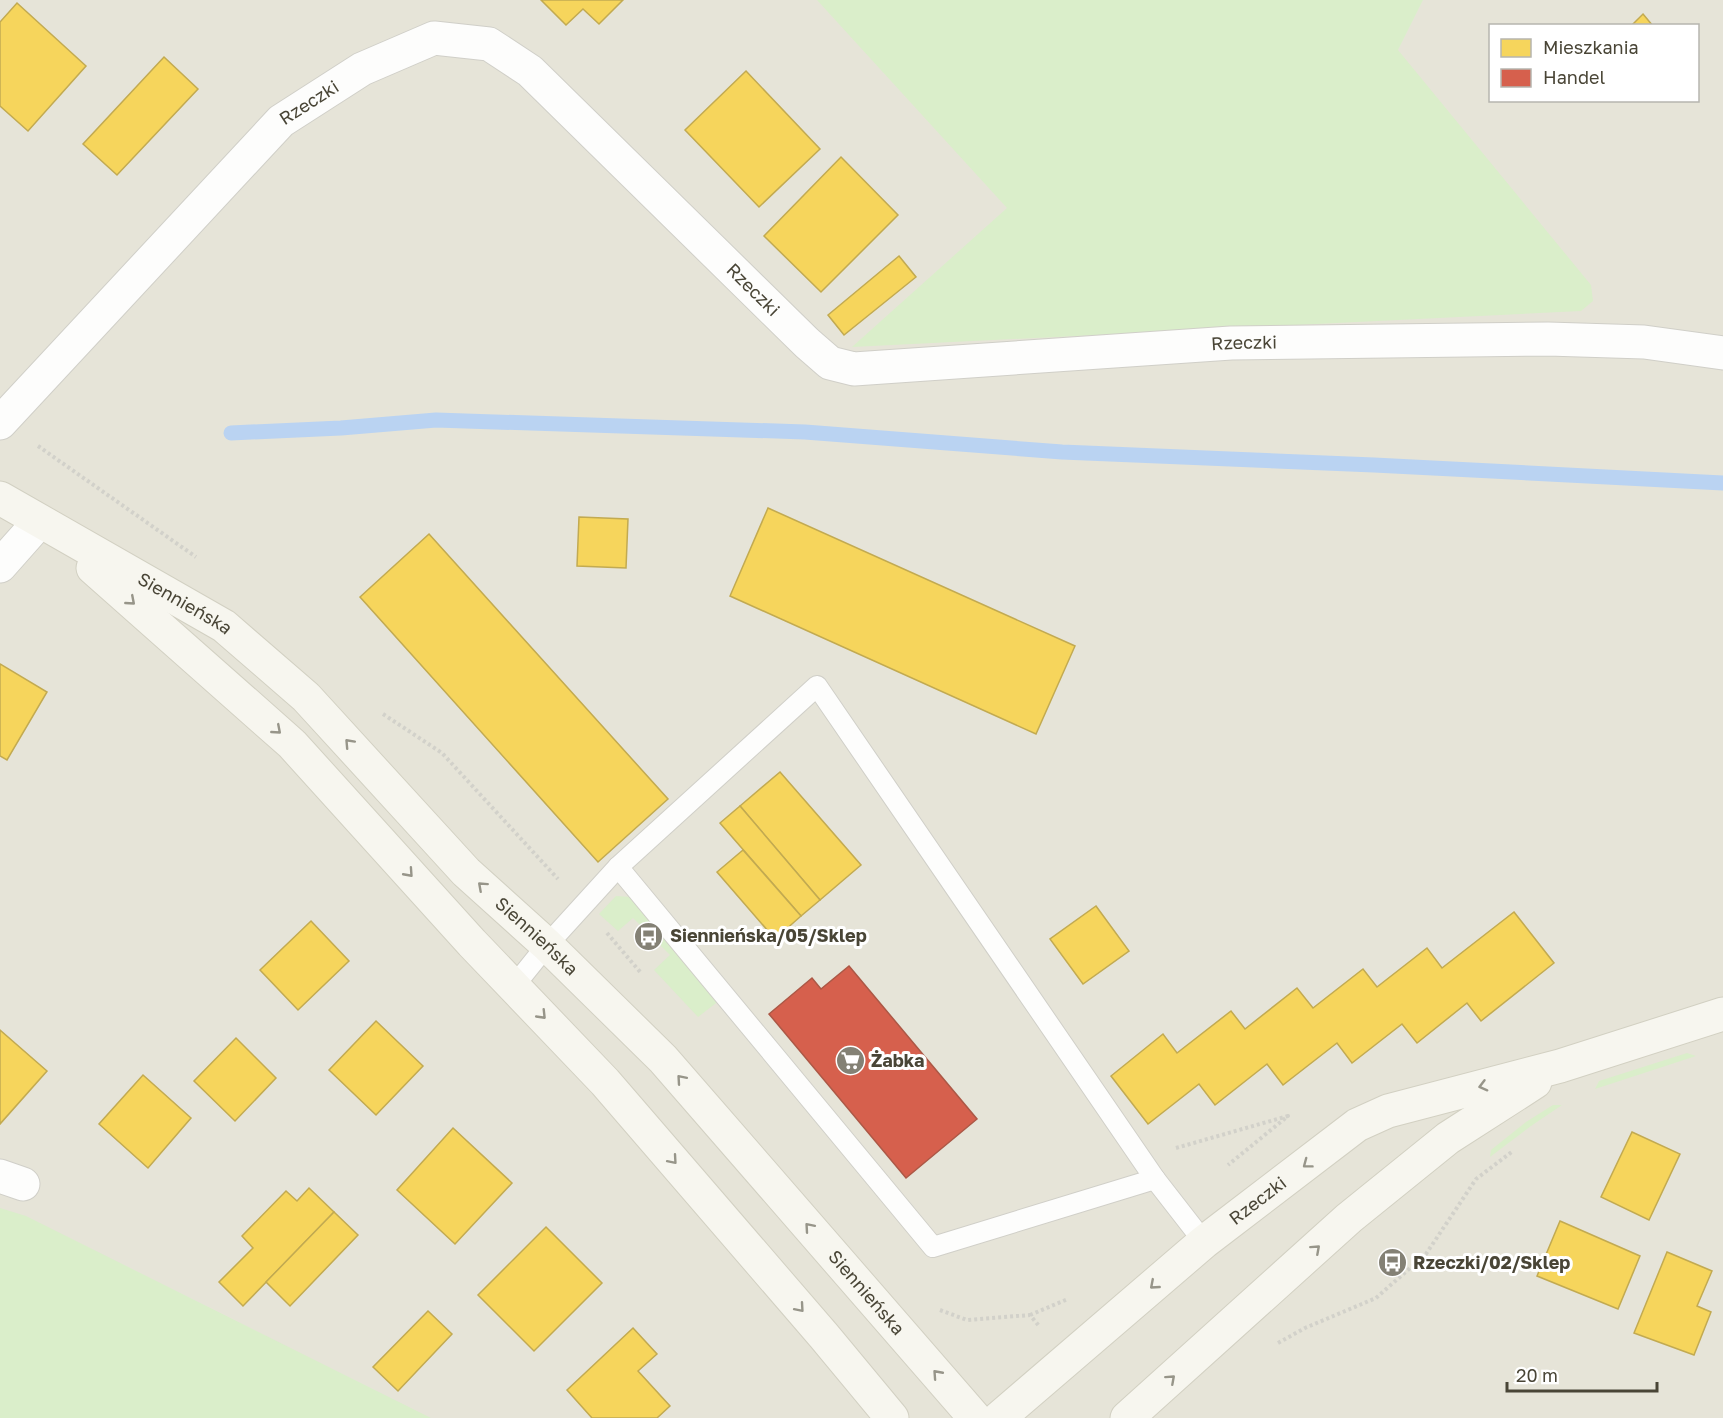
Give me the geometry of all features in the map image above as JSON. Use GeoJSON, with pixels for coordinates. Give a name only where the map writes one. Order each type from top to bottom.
{"type":"FeatureCollection","features":[{"type":"Feature","properties":{"kind":"main road","name":"Siennieńska"},"geometry":{"type":"LineString","coordinates":[[0,498],[224,626],[306,696],[466,872],[547,945],[663,1059],[975,1418]]}},
{"type":"Feature","properties":{"kind":"main road","name":"Siennieńska"},"geometry":{"type":"LineString","coordinates":[[39,522],[292,744],[605,1082],[892,1418]]}},
{"type":"Feature","properties":{"kind":"main road","name":"Rzeczki"},"geometry":{"type":"LineString","coordinates":[[999,1418],[1204,1242],[1358,1125],[1388,1111],[1560,1066],[1723,1014]]}},
{"type":"Feature","properties":{"kind":"main road","name":"Rzeczki"},"geometry":{"type":"LineString","coordinates":[[1127,1418],[1349,1218],[1439,1145],[1560,1066]]}},
{"type":"Feature","properties":{"kind":"street","name":"Rzeczki"},"geometry":{"type":"LineString","coordinates":[[0,423],[281,121],[362,69],[434,38],[489,44],[530,71],[807,343],[830,363],[854,369],[1231,343],[1548,339],[1644,342],[1723,353]]}},
{"type":"Feature","properties":{"kind":"street"},"geometry":{"type":"LineString","coordinates":[[0,566],[39,522]]}},
{"type":"Feature","properties":{"kind":"lane"},"geometry":{"type":"LineString","coordinates":[[514,986],[547,945],[618,867],[817,686],[1155,1179],[1204,1242]]}},
{"type":"Feature","properties":{"kind":"lane"},"geometry":{"type":"LineString","coordinates":[[618,867],[933,1247],[1155,1179]]}},
{"type":"Feature","properties":{"kind":"path"},"geometry":{"type":"LineString","coordinates":[[1269,1348],[1305,1329],[1376,1298],[1426,1254],[1476,1179],[1521,1146]]}},
{"type":"Feature","properties":{"kind":"shaded area"},"geometry":{"type":"Polygon","coordinates":[[[0,0],[1723,0],[1723,1418],[0,1418],[0,0]]]}},
{"type":"Feature","properties":{"kind":"green space"},"geometry":{"type":"Polygon","coordinates":[[[817,0],[1423,0],[1398,50],[1591,285],[1593,301],[1581,311],[852,347],[1007,208],[817,0]]]}},
{"type":"Feature","properties":{"kind":"green space"},"geometry":{"type":"Polygon","coordinates":[[[616,896],[632,897],[720,1000],[698,1017],[654,970],[670,955],[633,918],[618,931],[599,914],[616,896]]]}},
{"type":"Feature","properties":{"kind":"green space"},"geometry":{"type":"Polygon","coordinates":[[[1687,1053],[1696,1056],[1595,1089],[1599,1081],[1687,1053]]]}},
{"type":"Feature","properties":{"kind":"green space"},"geometry":{"type":"Polygon","coordinates":[[[1553,1105],[1562,1105],[1490,1157],[1491,1150],[1526,1122],[1553,1105]]]}},
{"type":"Feature","properties":{"kind":"green space"},"geometry":{"type":"Polygon","coordinates":[[[0,1208],[26,1216],[431,1418],[0,1418],[0,1208]]]}},
{"type":"Feature","properties":{"kind":"building: Mieszkania"},"geometry":{"type":"Polygon","coordinates":[[[541,0],[623,0],[599,24],[583,9],[566,25],[541,0]]]}},
{"type":"Feature","properties":{"kind":"building: Mieszkania"},"geometry":{"type":"Polygon","coordinates":[[[17,3],[86,66],[28,131],[0,106],[0,22],[17,3]]]}},
{"type":"Feature","properties":{"kind":"building: Mieszkania"},"geometry":{"type":"Polygon","coordinates":[[[1643,14],[1651,24],[1633,24],[1643,14]]]}},
{"type":"Feature","properties":{"kind":"building: Mieszkania"},"geometry":{"type":"Polygon","coordinates":[[[164,57],[198,89],[117,175],[83,144],[164,57]]]}},
{"type":"Feature","properties":{"kind":"building: Mieszkania"},"geometry":{"type":"Polygon","coordinates":[[[746,71],[820,149],[759,207],[685,130],[746,71]]]}},
{"type":"Feature","properties":{"kind":"building: Mieszkania"},"geometry":{"type":"Polygon","coordinates":[[[841,157],[898,215],[821,292],[764,236],[841,157]]]}},
{"type":"Feature","properties":{"kind":"building: Mieszkania"},"geometry":{"type":"Polygon","coordinates":[[[899,256],[916,277],[844,335],[828,315],[899,256]]]}},
{"type":"Feature","properties":{"kind":"building: Mieszkania"},"geometry":{"type":"Polygon","coordinates":[[[768,508],[1075,646],[1036,734],[730,596],[768,508]]]}},
{"type":"Feature","properties":{"kind":"building: Mieszkania"},"geometry":{"type":"Polygon","coordinates":[[[579,517],[628,519],[626,568],[577,566],[579,517]]]}},
{"type":"Feature","properties":{"kind":"building: Mieszkania"},"geometry":{"type":"Polygon","coordinates":[[[429,534],[668,799],[598,862],[360,597],[429,534]]]}},
{"type":"Feature","properties":{"kind":"building: Mieszkania"},"geometry":{"type":"Polygon","coordinates":[[[0,664],[47,692],[7,760],[0,756],[0,664]]]}},
{"type":"Feature","properties":{"kind":"building: Mieszkania"},"geometry":{"type":"Polygon","coordinates":[[[780,772],[861,865],[820,900],[740,806],[780,772]]]}},
{"type":"Feature","properties":{"kind":"building: Mieszkania"},"geometry":{"type":"Polygon","coordinates":[[[740,806],[820,900],[801,916],[720,823],[740,806]]]}},
{"type":"Feature","properties":{"kind":"building: Mieszkania"},"geometry":{"type":"Polygon","coordinates":[[[743,850],[801,916],[775,939],[717,872],[743,850]]]}},
{"type":"Feature","properties":{"kind":"building: Mieszkania"},"geometry":{"type":"Polygon","coordinates":[[[1096,906],[1129,951],[1083,984],[1050,939],[1096,906]]]}},
{"type":"Feature","properties":{"kind":"building: Mieszkania"},"geometry":{"type":"Polygon","coordinates":[[[1514,912],[1554,963],[1481,1021],[1467,1003],[1417,1043],[1402,1024],[1352,1063],[1337,1043],[1283,1085],[1267,1064],[1215,1105],[1199,1084],[1148,1124],[1111,1076],[1163,1034],[1177,1053],[1231,1011],[1245,1029],[1297,988],[1313,1008],[1363,969],[1377,987],[1427,948],[1442,968],[1514,912]]]}},
{"type":"Feature","properties":{"kind":"building: Mieszkania"},"geometry":{"type":"Polygon","coordinates":[[[311,921],[349,961],[298,1010],[260,970],[311,921]]]}},
{"type":"Feature","properties":{"kind":"building: Mieszkania"},"geometry":{"type":"Polygon","coordinates":[[[376,1021],[423,1066],[376,1115],[329,1070],[376,1021]]]}},
{"type":"Feature","properties":{"kind":"building: Mieszkania"},"geometry":{"type":"Polygon","coordinates":[[[0,1030],[47,1071],[0,1124],[0,1030]]]}},
{"type":"Feature","properties":{"kind":"building: Mieszkania"},"geometry":{"type":"Polygon","coordinates":[[[236,1038],[276,1078],[235,1121],[194,1081],[236,1038]]]}},
{"type":"Feature","properties":{"kind":"building: Mieszkania"},"geometry":{"type":"Polygon","coordinates":[[[143,1075],[191,1118],[148,1168],[99,1124],[143,1075]]]}},
{"type":"Feature","properties":{"kind":"building: Mieszkania"},"geometry":{"type":"Polygon","coordinates":[[[453,1128],[512,1183],[455,1244],[397,1190],[453,1128]]]}},
{"type":"Feature","properties":{"kind":"building: Mieszkania"},"geometry":{"type":"Polygon","coordinates":[[[1632,1132],[1680,1154],[1649,1220],[1601,1197],[1632,1132]]]}},
{"type":"Feature","properties":{"kind":"building: Mieszkania"},"geometry":{"type":"Polygon","coordinates":[[[309,1188],[334,1212],[243,1306],[219,1282],[253,1248],[242,1236],[286,1191],[297,1201],[309,1188]]]}},
{"type":"Feature","properties":{"kind":"building: Mieszkania"},"geometry":{"type":"Polygon","coordinates":[[[334,1212],[358,1235],[290,1306],[266,1282],[334,1212]]]}},
{"type":"Feature","properties":{"kind":"building: Mieszkania"},"geometry":{"type":"Polygon","coordinates":[[[1560,1221],[1640,1256],[1618,1309],[1537,1276],[1560,1221]]]}},
{"type":"Feature","properties":{"kind":"building: Mieszkania"},"geometry":{"type":"Polygon","coordinates":[[[546,1227],[602,1283],[534,1351],[478,1295],[546,1227]]]}},
{"type":"Feature","properties":{"kind":"building: Mieszkania"},"geometry":{"type":"Polygon","coordinates":[[[1667,1252],[1712,1271],[1697,1306],[1711,1312],[1694,1355],[1634,1333],[1667,1252]]]}},
{"type":"Feature","properties":{"kind":"building: Mieszkania"},"geometry":{"type":"Polygon","coordinates":[[[428,1311],[452,1334],[398,1391],[373,1367],[428,1311]]]}},
{"type":"Feature","properties":{"kind":"building: Mieszkania"},"geometry":{"type":"Polygon","coordinates":[[[633,1328],[657,1354],[638,1371],[670,1406],[657,1418],[592,1418],[567,1390],[633,1328]]]}},
{"type":"Feature","properties":{"kind":"building: Handel"},"geometry":{"type":"Polygon","coordinates":[[[849,966],[977,1119],[906,1178],[769,1014],[812,978],[821,989],[849,966]]]}},
{"type":"Feature","properties":{"kind":"waterway"},"geometry":{"type":"LineString","coordinates":[[231,433],[341,428],[436,420],[805,432],[1062,452],[1723,483]]}},
{"type":"Feature","properties":{"kind":"place","name":"Siennieńska/05/Sklep"},"geometry":{"type":"Point","coordinates":[649,936]}},
{"type":"Feature","properties":{"kind":"place","name":"Żabka"},"geometry":{"type":"Point","coordinates":[850,1061]}},
{"type":"Feature","properties":{"kind":"place","name":"Rzeczki/02/Sklep"},"geometry":{"type":"Point","coordinates":[1392,1263]}}]}
